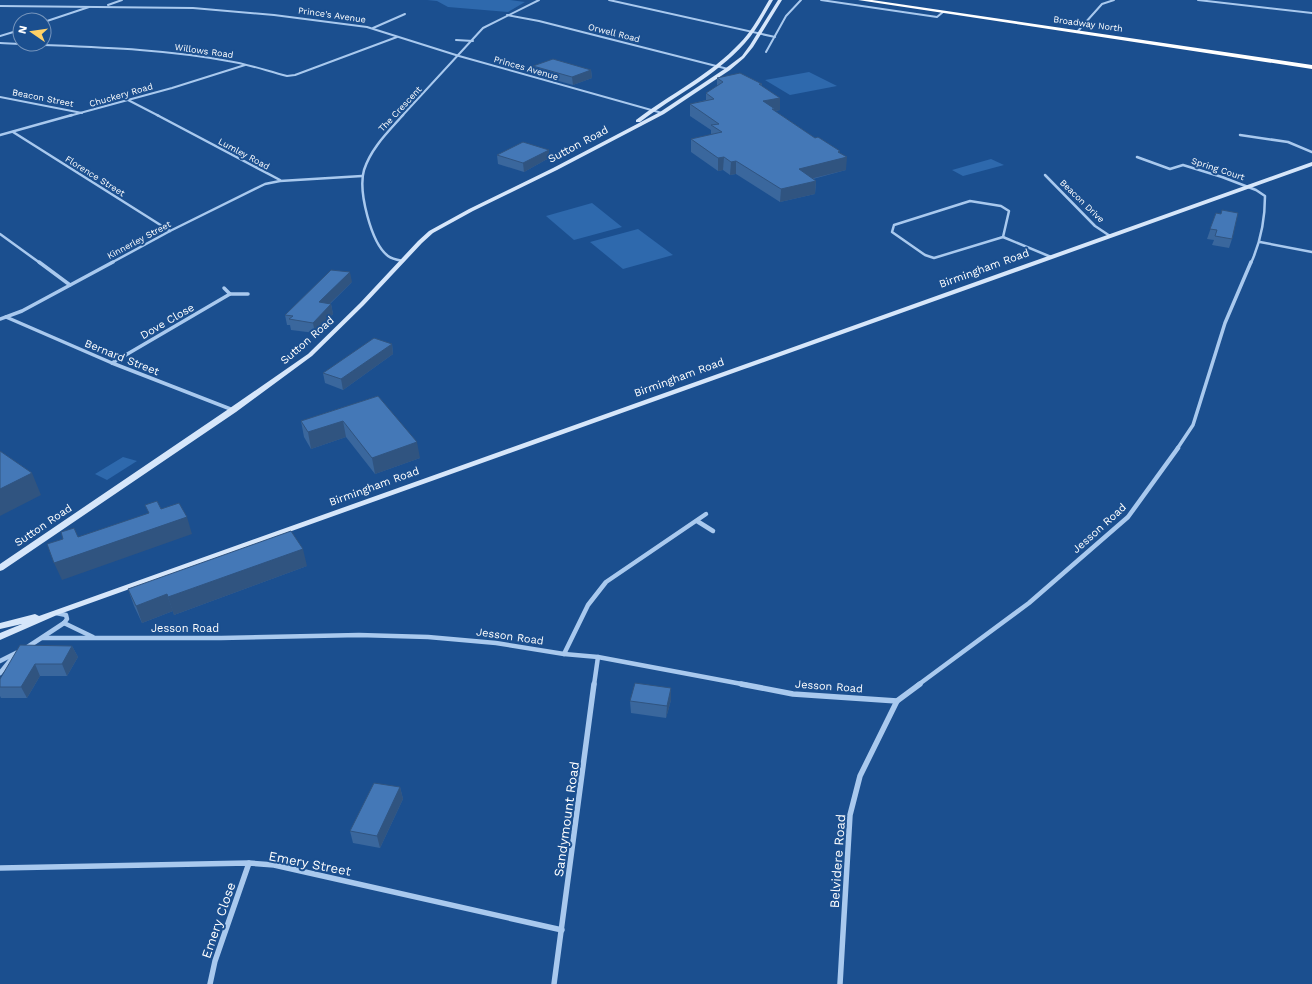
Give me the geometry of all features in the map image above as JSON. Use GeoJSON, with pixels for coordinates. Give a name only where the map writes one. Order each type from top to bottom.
{"type":"FeatureCollection","features":[{"type":"Feature","properties":{"kind":"highway","name":"Broadway North"},"geometry":{"type":"LineString","coordinates":[[861,0],[1312,67]]}},
{"type":"Feature","properties":{"kind":"street"},"geometry":{"type":"LineString","coordinates":[[106,6],[122,0]]}},
{"type":"Feature","properties":{"kind":"street","name":"The Crescent"},"geometry":{"type":"LineString","coordinates":[[403,261],[389,257],[382,250],[365,208],[362,176],[370,157],[381,140],[483,28],[539,0]]}},
{"type":"Feature","properties":{"kind":"street"},"geometry":{"type":"LineString","coordinates":[[609,0],[760,35],[775,37]]}},
{"type":"Feature","properties":{"kind":"street","name":"Sutton Road"},"geometry":{"type":"LineString","coordinates":[[625,132],[652,110],[718,66],[743,43],[771,0]]}},
{"type":"Feature","properties":{"kind":"street","name":"Sutton Road"},"geometry":{"type":"LineString","coordinates":[[0,568],[233,410],[310,355],[368,299],[420,242],[444,224],[555,169],[662,113],[728,69],[743,57],[760,35],[780,0]]}},
{"type":"Feature","properties":{"kind":"street"},"geometry":{"type":"LineString","coordinates":[[766,52],[796,3],[801,0]]}},
{"type":"Feature","properties":{"kind":"street"},"geometry":{"type":"LineString","coordinates":[[821,0],[937,17],[943,12]]}},
{"type":"Feature","properties":{"kind":"street"},"geometry":{"type":"LineString","coordinates":[[1077,32],[1102,4],[1114,0]]}},
{"type":"Feature","properties":{"kind":"street"},"geometry":{"type":"LineString","coordinates":[[1198,0],[1312,13]]}},
{"type":"Feature","properties":{"kind":"street","name":"Prince's Avenue"},"geometry":{"type":"LineString","coordinates":[[0,6],[177,8],[274,15],[321,20],[372,28],[398,37]]}},
{"type":"Feature","properties":{"kind":"street"},"geometry":{"type":"LineString","coordinates":[[52,19],[91,6]]}},
{"type":"Feature","properties":{"kind":"street"},"geometry":{"type":"LineString","coordinates":[[372,28],[405,14]]}},
{"type":"Feature","properties":{"kind":"street","name":"Orwell Road"},"geometry":{"type":"LineString","coordinates":[[507,15],[527,18],[728,69]]}},
{"type":"Feature","properties":{"kind":"street"},"geometry":{"type":"LineString","coordinates":[[0,36],[12,32]]}},
{"type":"Feature","properties":{"kind":"street","name":"Princes Avenue"},"geometry":{"type":"LineString","coordinates":[[398,37],[459,56],[662,113]]}},
{"type":"Feature","properties":{"kind":"street","name":"Willows Road"},"geometry":{"type":"LineString","coordinates":[[0,43],[159,52],[194,56],[245,65],[281,75],[295,75],[398,37]]}},
{"type":"Feature","properties":{"kind":"street"},"geometry":{"type":"LineString","coordinates":[[456,40],[472,41]]}},
{"type":"Feature","properties":{"kind":"street","name":"Chuckery Road"},"geometry":{"type":"LineString","coordinates":[[0,136],[84,113],[245,65]]}},
{"type":"Feature","properties":{"kind":"street","name":"Beacon Street"},"geometry":{"type":"LineString","coordinates":[[0,97],[84,113]]}},
{"type":"Feature","properties":{"kind":"street","name":"Lumley Road"},"geometry":{"type":"LineString","coordinates":[[128,100],[280,181],[362,176]]}},
{"type":"Feature","properties":{"kind":"street","name":"Florence Street"},"geometry":{"type":"LineString","coordinates":[[13,132],[170,231]]}},
{"type":"Feature","properties":{"kind":"street"},"geometry":{"type":"LineString","coordinates":[[1240,135],[1288,142],[1312,152]]}},
{"type":"Feature","properties":{"kind":"street","name":"Spring Court"},"geometry":{"type":"LineString","coordinates":[[1137,157],[1170,169],[1183,165],[1248,187]]}},
{"type":"Feature","properties":{"kind":"street","name":"Birmingham Road"},"geometry":{"type":"LineString","coordinates":[[0,637],[54,613],[1312,164]]}},
{"type":"Feature","properties":{"kind":"street","name":"Beacon Drive"},"geometry":{"type":"LineString","coordinates":[[1045,175],[1095,226],[1110,236]]}},
{"type":"Feature","properties":{"kind":"street","name":"Kinnerley Street"},"geometry":{"type":"LineString","coordinates":[[0,318],[22,311],[170,231],[265,184],[280,181]]}},
{"type":"Feature","properties":{"kind":"street","name":"Jesson Road"},"geometry":{"type":"LineString","coordinates":[[42,638],[221,638],[359,635],[428,637],[496,643],[564,654],[598,657],[793,694],[897,701],[1029,603],[1128,517],[1162,471],[1193,425],[1225,323],[1260,242],[1265,214],[1266,196],[1248,187]]}},
{"type":"Feature","properties":{"kind":"street"},"geometry":{"type":"LineString","coordinates":[[1003,237],[1009,211],[1001,206],[970,201],[894,224],[892,229],[892,232],[925,255],[934,258],[1003,237],[1051,258]]}},
{"type":"Feature","properties":{"kind":"street"},"geometry":{"type":"LineString","coordinates":[[0,234],[70,285]]}},
{"type":"Feature","properties":{"kind":"street"},"geometry":{"type":"LineString","coordinates":[[1260,242],[1312,252]]}},
{"type":"Feature","properties":{"kind":"street"},"geometry":{"type":"LineString","coordinates":[[224,288],[230,294],[248,294]]}},
{"type":"Feature","properties":{"kind":"street","name":"Dove Close"},"geometry":{"type":"LineString","coordinates":[[112,363],[230,294]]}},
{"type":"Feature","properties":{"kind":"street","name":"Bernard Street"},"geometry":{"type":"LineString","coordinates":[[6,317],[112,363],[233,410]]}},
{"type":"Feature","properties":{"kind":"street"},"geometry":{"type":"LineString","coordinates":[[564,654],[588,605],[606,582],[706,514]]}},
{"type":"Feature","properties":{"kind":"street"},"geometry":{"type":"LineString","coordinates":[[697,520],[713,531]]}},
{"type":"Feature","properties":{"kind":"street","name":"Birmingham Road"},"geometry":{"type":"LineString","coordinates":[[0,626],[54,613]]}},
{"type":"Feature","properties":{"kind":"street","name":"Jesson Road"},"geometry":{"type":"LineString","coordinates":[[54,613],[66,615],[67,619],[64,623],[95,638]]}},
{"type":"Feature","properties":{"kind":"street"},"geometry":{"type":"LineString","coordinates":[[0,661],[17,653],[64,623]]}},
{"type":"Feature","properties":{"kind":"street"},"geometry":{"type":"LineString","coordinates":[[0,673],[17,653]]}},
{"type":"Feature","properties":{"kind":"street","name":"Sandymount Road"},"geometry":{"type":"LineString","coordinates":[[554,984],[598,657]]}},
{"type":"Feature","properties":{"kind":"street","name":"Belvidere Road"},"geometry":{"type":"LineString","coordinates":[[840,984],[850,815],[860,776],[897,701]]}},
{"type":"Feature","properties":{"kind":"street","name":"Emery Street"},"geometry":{"type":"LineString","coordinates":[[0,868],[249,863],[274,865],[562,930]]}},
{"type":"Feature","properties":{"kind":"street","name":"Emery Close"},"geometry":{"type":"LineString","coordinates":[[210,984],[215,961],[249,863]]}},
{"type":"Feature","properties":{"kind":"shaded area"},"geometry":{"type":"Polygon","coordinates":[[[427,0],[510,0],[525,2],[508,12],[448,7],[437,1],[427,0]]]}},
{"type":"Feature","properties":{"kind":"shaded area"},"geometry":{"type":"Polygon","coordinates":[[[809,72],[837,86],[790,95],[765,80],[809,72]]]}},
{"type":"Feature","properties":{"kind":"shaded area"},"geometry":{"type":"Polygon","coordinates":[[[991,159],[1004,165],[963,176],[952,170],[991,159]]]}},
{"type":"Feature","properties":{"kind":"shaded area"},"geometry":{"type":"Polygon","coordinates":[[[592,203],[622,227],[574,240],[546,216],[592,203]]]}},
{"type":"Feature","properties":{"kind":"shaded area"},"geometry":{"type":"Polygon","coordinates":[[[638,229],[673,255],[623,269],[590,242],[638,229]]]}},
{"type":"Feature","properties":{"kind":"shaded area"},"geometry":{"type":"Polygon","coordinates":[[[123,457],[137,461],[107,480],[95,474],[123,457]]]}},
{"type":"Feature","properties":{"kind":"building"},"geometry":{"type":"Polygon","coordinates":[[[553,59],[591,70],[572,77],[533,66],[553,59]]]}},
{"type":"Feature","properties":{"kind":"building"},"geometry":{"type":"Polygon","coordinates":[[[740,73],[762,84],[759,84],[780,98],[763,101],[775,109],[772,109],[815,138],[818,137],[840,151],[838,152],[847,157],[799,169],[816,181],[781,189],[736,161],[731,162],[724,157],[718,158],[691,139],[722,132],[711,125],[719,124],[690,104],[714,99],[706,93],[723,82],[717,78],[740,73]]]}},
{"type":"Feature","properties":{"kind":"building"},"geometry":{"type":"Polygon","coordinates":[[[523,142],[549,150],[523,163],[497,155],[523,142]]]}},
{"type":"Feature","properties":{"kind":"building"},"geometry":{"type":"Polygon","coordinates":[[[1222,210],[1238,213],[1232,239],[1215,236],[1217,230],[1210,229],[1216,213],[1221,214],[1222,210]]]}},
{"type":"Feature","properties":{"kind":"building"},"geometry":{"type":"Polygon","coordinates":[[[331,270],[350,272],[319,302],[331,304],[313,323],[289,319],[293,316],[285,315],[331,270]]]}},
{"type":"Feature","properties":{"kind":"building"},"geometry":{"type":"Polygon","coordinates":[[[374,338],[392,344],[341,379],[323,373],[374,338]]]}},
{"type":"Feature","properties":{"kind":"building"},"geometry":{"type":"Polygon","coordinates":[[[378,396],[417,442],[372,458],[343,421],[308,432],[301,421],[378,396]]]}},
{"type":"Feature","properties":{"kind":"building"},"geometry":{"type":"Polygon","coordinates":[[[0,451],[32,473],[0,489],[0,451]]]}},
{"type":"Feature","properties":{"kind":"building"},"geometry":{"type":"Polygon","coordinates":[[[157,501],[161,509],[179,503],[187,517],[54,563],[47,544],[63,539],[61,532],[74,528],[78,537],[149,513],[145,505],[157,501]]]}},
{"type":"Feature","properties":{"kind":"building"},"geometry":{"type":"Polygon","coordinates":[[[291,531],[303,549],[168,597],[167,594],[136,606],[128,589],[291,531]]]}},
{"type":"Feature","properties":{"kind":"building"},"geometry":{"type":"Polygon","coordinates":[[[20,645],[72,646],[62,664],[35,664],[21,687],[0,687],[0,679],[20,645]]]}},
{"type":"Feature","properties":{"kind":"building"},"geometry":{"type":"Polygon","coordinates":[[[635,683],[671,688],[667,706],[630,701],[635,683]]]}},
{"type":"Feature","properties":{"kind":"building"},"geometry":{"type":"Polygon","coordinates":[[[374,783],[400,787],[377,836],[350,831],[374,783]]]}}]}
